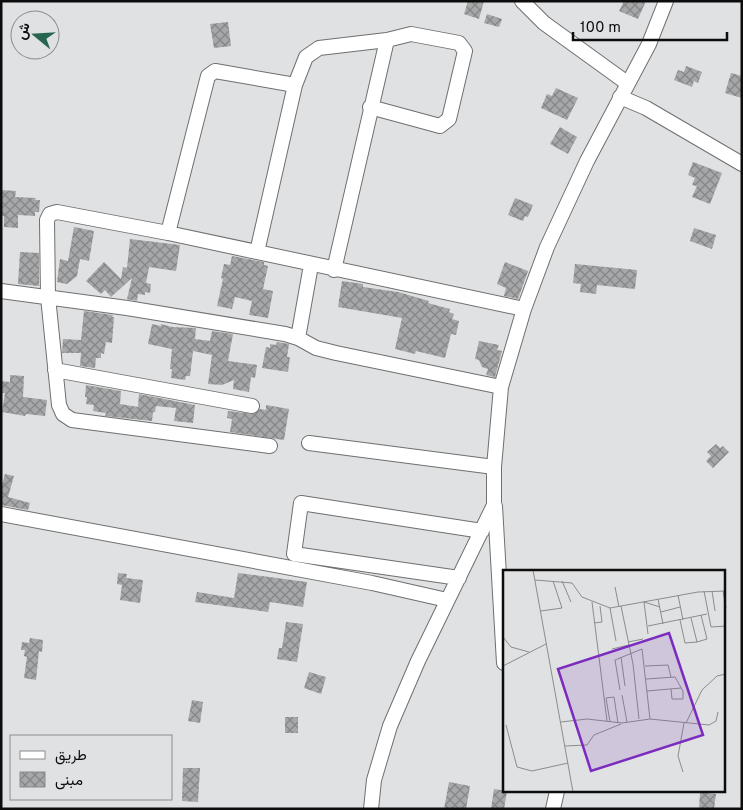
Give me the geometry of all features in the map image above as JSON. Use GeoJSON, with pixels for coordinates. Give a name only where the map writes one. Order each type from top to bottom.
{"type":"FeatureCollection","features":[{"type":"Feature","properties":{"kind":"street"},"geometry":{"type":"LineString","coordinates":[[522,1],[544,23],[627,83]]}},
{"type":"Feature","properties":{"kind":"street"},"geometry":{"type":"LineString","coordinates":[[503,647],[494,504],[494,467],[501,387],[524,309],[547,247],[587,161],[649,44],[666,1]]}},
{"type":"Feature","properties":{"kind":"street"},"geometry":{"type":"LineString","coordinates":[[257,252],[295,85],[306,57],[319,48],[387,40],[411,34],[459,43],[465,51],[449,119],[440,126],[370,108]]}},
{"type":"Feature","properties":{"kind":"street"},"geometry":{"type":"LineString","coordinates":[[334,270],[387,40]]}},
{"type":"Feature","properties":{"kind":"street"},"geometry":{"type":"LineString","coordinates":[[168,233],[208,76],[215,71],[295,85]]}},
{"type":"Feature","properties":{"kind":"street"},"geometry":{"type":"LineString","coordinates":[[620,97],[646,108],[742,164]]}},
{"type":"Feature","properties":{"kind":"street"},"geometry":{"type":"LineString","coordinates":[[270,446],[72,420],[63,414],[59,405],[48,297],[47,220],[50,214],[57,212],[168,233],[334,270],[524,309]]}},
{"type":"Feature","properties":{"kind":"street"},"geometry":{"type":"LineString","coordinates":[[298,338],[311,265]]}},
{"type":"Feature","properties":{"kind":"street"},"geometry":{"type":"LineString","coordinates":[[1,292],[128,308],[285,334],[298,338],[316,348],[336,353],[501,387]]}},
{"type":"Feature","properties":{"kind":"street"},"geometry":{"type":"LineString","coordinates":[[55,370],[252,406]]}},
{"type":"Feature","properties":{"kind":"street"},"geometry":{"type":"LineString","coordinates":[[309,443],[494,467]]}},
{"type":"Feature","properties":{"kind":"street"},"geometry":{"type":"LineString","coordinates":[[459,578],[294,554],[301,502],[482,531]]}},
{"type":"Feature","properties":{"kind":"street"},"geometry":{"type":"LineString","coordinates":[[370,809],[374,780],[390,726],[494,504]]}},
{"type":"Feature","properties":{"kind":"street"},"geometry":{"type":"LineString","coordinates":[[1,514],[372,583],[448,600]]}},
{"type":"Feature","properties":{"kind":"street"},"geometry":{"type":"LineString","coordinates":[[553,809],[556,792]]}},
{"type":"Feature","properties":{"kind":"building"},"geometry":{"type":"Polygon","coordinates":[[[468,1],[484,1],[479,19],[464,14],[468,1]]]}},
{"type":"Feature","properties":{"kind":"building"},"geometry":{"type":"Polygon","coordinates":[[[624,1],[646,1],[638,19],[619,11],[624,1]]]}},
{"type":"Feature","properties":{"kind":"building"},"geometry":{"type":"Polygon","coordinates":[[[487,14],[502,19],[499,27],[484,23],[487,14]]]}},
{"type":"Feature","properties":{"kind":"building"},"geometry":{"type":"Polygon","coordinates":[[[228,22],[231,46],[214,48],[210,24],[228,22]]]}},
{"type":"Feature","properties":{"kind":"building"},"geometry":{"type":"Polygon","coordinates":[[[686,66],[702,72],[698,83],[694,81],[692,87],[674,80],[678,70],[684,72],[686,66]]]}},
{"type":"Feature","properties":{"kind":"building"},"geometry":{"type":"Polygon","coordinates":[[[731,73],[742,76],[742,98],[725,93],[731,73]]]}},
{"type":"Feature","properties":{"kind":"building"},"geometry":{"type":"Polygon","coordinates":[[[556,88],[578,98],[567,120],[541,108],[547,94],[552,96],[556,88]]]}},
{"type":"Feature","properties":{"kind":"building"},"geometry":{"type":"Polygon","coordinates":[[[560,127],[577,137],[568,154],[550,144],[560,127]]]}},
{"type":"Feature","properties":{"kind":"building"},"geometry":{"type":"Polygon","coordinates":[[[693,162],[722,173],[710,204],[692,197],[697,186],[692,185],[695,178],[688,175],[693,162]]]}},
{"type":"Feature","properties":{"kind":"building"},"geometry":{"type":"Polygon","coordinates":[[[1,190],[16,191],[15,197],[36,198],[35,200],[40,200],[39,212],[35,212],[35,216],[18,215],[18,228],[4,227],[4,216],[1,216],[1,190]]]}},
{"type":"Feature","properties":{"kind":"building"},"geometry":{"type":"Polygon","coordinates":[[[515,198],[533,205],[528,217],[525,216],[523,221],[508,215],[515,198]]]}},
{"type":"Feature","properties":{"kind":"building"},"geometry":{"type":"Polygon","coordinates":[[[74,227],[94,231],[89,261],[80,259],[77,276],[67,284],[57,282],[60,259],[68,261],[74,227]]]}},
{"type":"Feature","properties":{"kind":"building"},"geometry":{"type":"Polygon","coordinates":[[[694,228],[716,235],[712,249],[690,241],[694,228]]]}},
{"type":"Feature","properties":{"kind":"building"},"geometry":{"type":"Polygon","coordinates":[[[130,239],[180,245],[176,271],[149,267],[146,283],[151,284],[150,293],[145,292],[145,295],[138,294],[137,301],[127,299],[132,278],[111,297],[105,290],[101,294],[86,281],[104,262],[121,279],[123,267],[127,268],[130,239]]]}},
{"type":"Feature","properties":{"kind":"building"},"geometry":{"type":"Polygon","coordinates":[[[20,252],[39,253],[39,286],[18,284],[20,252]]]}},
{"type":"Feature","properties":{"kind":"building"},"geometry":{"type":"Polygon","coordinates":[[[232,256],[264,262],[264,265],[268,266],[263,289],[273,291],[268,318],[249,315],[252,301],[235,297],[232,309],[217,306],[224,264],[230,265],[232,256]]]}},
{"type":"Feature","properties":{"kind":"building"},"geometry":{"type":"Polygon","coordinates":[[[505,262],[528,271],[518,299],[504,296],[506,288],[497,284],[505,262]]]}},
{"type":"Feature","properties":{"kind":"building"},"geometry":{"type":"Polygon","coordinates":[[[575,264],[637,270],[635,289],[597,285],[596,294],[580,292],[581,284],[573,283],[575,264]]]}},
{"type":"Feature","properties":{"kind":"building"},"geometry":{"type":"Polygon","coordinates":[[[342,281],[363,284],[363,287],[398,292],[450,309],[449,312],[454,314],[452,319],[459,321],[456,335],[451,334],[445,358],[416,351],[415,354],[395,349],[402,318],[338,307],[342,281]]]}},
{"type":"Feature","properties":{"kind":"building"},"geometry":{"type":"Polygon","coordinates":[[[84,311],[113,315],[112,317],[114,317],[112,343],[106,342],[104,354],[101,353],[101,358],[96,358],[95,368],[80,366],[81,353],[62,353],[63,339],[81,340],[84,311]]]}},
{"type":"Feature","properties":{"kind":"building"},"geometry":{"type":"Polygon","coordinates":[[[152,324],[196,328],[195,339],[210,341],[212,331],[233,334],[228,361],[257,365],[255,378],[251,377],[249,392],[233,389],[234,380],[222,385],[208,384],[212,355],[193,351],[190,376],[186,376],[185,380],[171,378],[172,349],[148,344],[152,324]]]}},
{"type":"Feature","properties":{"kind":"building"},"geometry":{"type":"Polygon","coordinates":[[[479,341],[499,345],[497,350],[502,351],[495,377],[486,375],[488,369],[482,367],[479,360],[475,359],[479,341]]]}},
{"type":"Feature","properties":{"kind":"building"},"geometry":{"type":"Polygon","coordinates":[[[277,342],[289,344],[287,357],[290,357],[288,372],[262,368],[266,347],[270,348],[270,344],[276,345],[277,342]]]}},
{"type":"Feature","properties":{"kind":"building"},"geometry":{"type":"Polygon","coordinates":[[[10,375],[24,376],[23,397],[47,400],[45,416],[26,414],[25,416],[2,412],[5,393],[2,393],[2,381],[10,382],[10,375]]]}},
{"type":"Feature","properties":{"kind":"building"},"geometry":{"type":"Polygon","coordinates":[[[86,385],[121,391],[120,404],[138,407],[139,394],[195,405],[193,423],[174,421],[176,408],[156,406],[152,421],[105,416],[106,413],[93,411],[94,405],[86,404],[86,385]]]}},
{"type":"Feature","properties":{"kind":"building"},"geometry":{"type":"Polygon","coordinates":[[[266,405],[289,409],[284,440],[230,432],[232,419],[227,418],[228,411],[254,414],[260,409],[266,410],[266,405]]]}},
{"type":"Feature","properties":{"kind":"building"},"geometry":{"type":"Polygon","coordinates":[[[716,444],[720,448],[723,446],[729,452],[713,468],[706,461],[711,456],[707,452],[716,444]]]}},
{"type":"Feature","properties":{"kind":"building"},"geometry":{"type":"Polygon","coordinates":[[[5,474],[14,476],[8,497],[30,503],[28,510],[1,505],[1,489],[5,474]]]}},
{"type":"Feature","properties":{"kind":"building"},"geometry":{"type":"Polygon","coordinates":[[[118,573],[127,574],[126,578],[143,580],[140,603],[120,600],[122,585],[117,584],[118,573]]]}},
{"type":"Feature","properties":{"kind":"building"},"geometry":{"type":"Polygon","coordinates":[[[238,573],[307,582],[303,607],[270,602],[268,612],[195,602],[197,592],[234,598],[238,573]]]}},
{"type":"Feature","properties":{"kind":"building"},"geometry":{"type":"Polygon","coordinates":[[[286,622],[303,624],[297,662],[277,659],[279,648],[282,648],[286,622]]]}},
{"type":"Feature","properties":{"kind":"building"},"geometry":{"type":"Polygon","coordinates":[[[30,638],[43,640],[42,652],[39,651],[36,680],[24,678],[27,657],[24,656],[25,650],[21,650],[22,642],[29,643],[30,638]]]}},
{"type":"Feature","properties":{"kind":"building"},"geometry":{"type":"Polygon","coordinates":[[[309,672],[326,677],[321,694],[304,688],[309,672]]]}},
{"type":"Feature","properties":{"kind":"building"},"geometry":{"type":"Polygon","coordinates":[[[192,700],[203,702],[200,723],[188,721],[192,700]]]}},
{"type":"Feature","properties":{"kind":"building"},"geometry":{"type":"Polygon","coordinates":[[[285,717],[298,717],[298,733],[285,733],[285,717]]]}},
{"type":"Feature","properties":{"kind":"building"},"geometry":{"type":"Polygon","coordinates":[[[183,768],[200,768],[198,802],[182,801],[183,768]]]}},
{"type":"Feature","properties":{"kind":"building"},"geometry":{"type":"Polygon","coordinates":[[[449,782],[470,786],[466,809],[444,809],[449,782]]]}},
{"type":"Feature","properties":{"kind":"building"},"geometry":{"type":"Polygon","coordinates":[[[494,789],[507,792],[504,809],[491,809],[494,789]]]}},
{"type":"Feature","properties":{"kind":"building"},"geometry":{"type":"Polygon","coordinates":[[[700,792],[716,794],[714,809],[699,809],[700,792]]]}}]}
